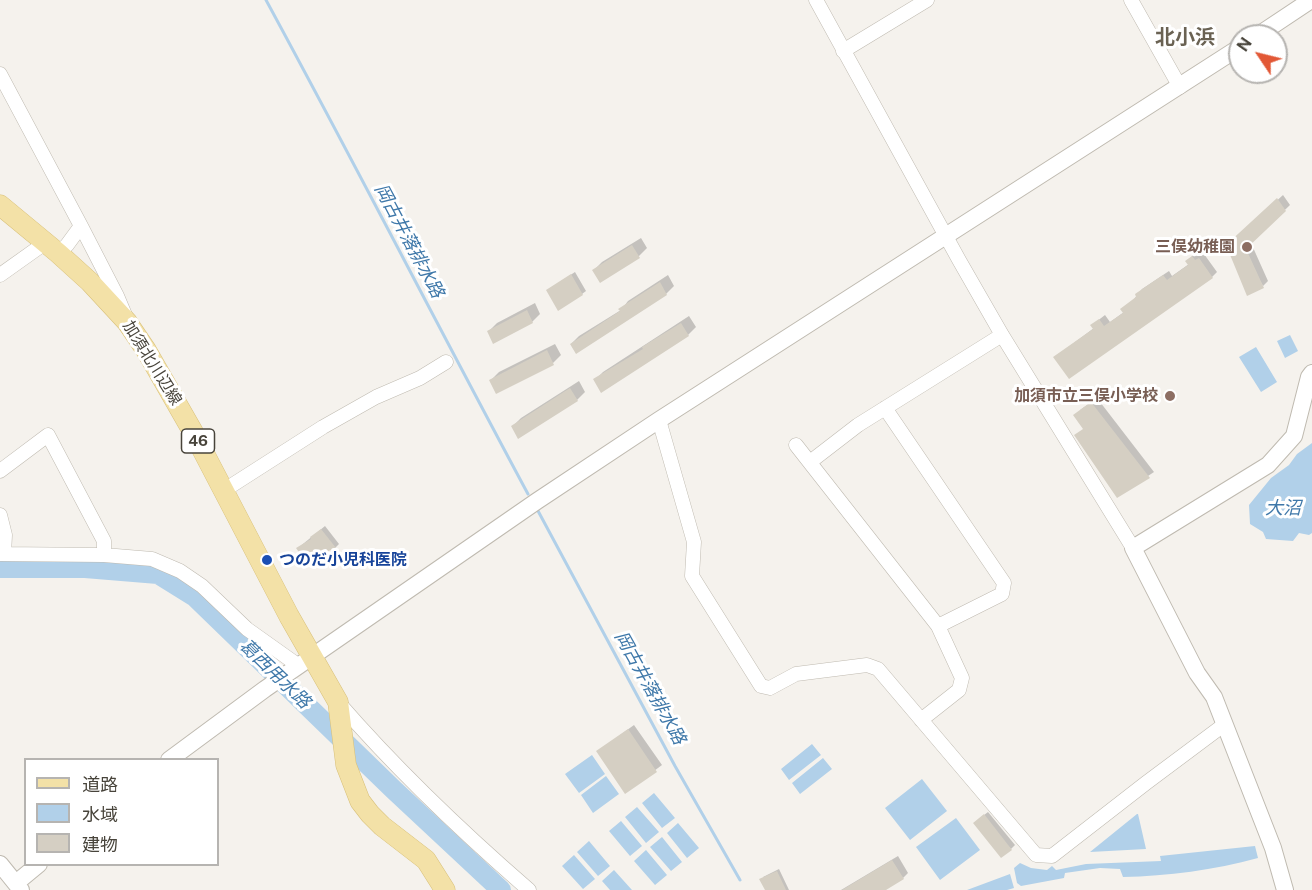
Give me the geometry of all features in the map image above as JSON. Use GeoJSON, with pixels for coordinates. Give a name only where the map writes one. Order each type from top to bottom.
{"type":"FeatureCollection","features":[{"type":"Feature","properties":{"kind":"main road","name":"加須北川辺線"},"geometry":{"type":"LineString","coordinates":[[0,205],[90,282],[128,322],[193,432],[306,662],[340,709]]}},
{"type":"Feature","properties":{"kind":"main road","name":"46"},"geometry":{"type":"LineString","coordinates":[[340,709],[346,765],[352,784],[370,814],[426,860],[445,890]]}},
{"type":"Feature","properties":{"kind":"street"},"geometry":{"type":"LineString","coordinates":[[816,0],[1002,335],[1133,548],[1197,673],[1214,697],[1273,848],[1285,890]]}},
{"type":"Feature","properties":{"kind":"street"},"geometry":{"type":"LineString","coordinates":[[1131,0],[1179,87]]}},
{"type":"Feature","properties":{"kind":"street"},"geometry":{"type":"LineString","coordinates":[[1275,24],[1311,0]]}},
{"type":"Feature","properties":{"kind":"street"},"geometry":{"type":"LineString","coordinates":[[843,51],[919,2]]}},
{"type":"Feature","properties":{"kind":"street"},"geometry":{"type":"LineString","coordinates":[[170,758],[265,689],[659,420],[1228,55]]}},
{"type":"Feature","properties":{"kind":"street"},"geometry":{"type":"LineString","coordinates":[[0,74],[81,226],[128,322]]}},
{"type":"Feature","properties":{"kind":"street"},"geometry":{"type":"LineString","coordinates":[[0,275],[51,248],[67,245],[81,226]]}},
{"type":"Feature","properties":{"kind":"street"},"geometry":{"type":"LineString","coordinates":[[810,462],[858,425],[1002,335]]}},
{"type":"Feature","properties":{"kind":"street"},"geometry":{"type":"LineString","coordinates":[[223,490],[323,427],[376,397],[420,378],[446,362]]}},
{"type":"Feature","properties":{"kind":"street"},"geometry":{"type":"LineString","coordinates":[[1133,548],[1268,465],[1294,436],[1312,373]]}},
{"type":"Feature","properties":{"kind":"street"},"geometry":{"type":"LineString","coordinates":[[885,408],[1004,583],[1002,594],[938,626]]}},
{"type":"Feature","properties":{"kind":"street"},"geometry":{"type":"LineString","coordinates":[[659,420],[694,542],[692,576],[760,686],[770,688],[796,674],[867,664],[878,669],[1036,855],[1052,856],[1225,724]]}},
{"type":"Feature","properties":{"kind":"street"},"geometry":{"type":"LineString","coordinates":[[0,471],[48,435],[104,541],[104,555]]}},
{"type":"Feature","properties":{"kind":"street"},"geometry":{"type":"LineString","coordinates":[[796,445],[938,626],[962,678],[959,690],[921,720]]}},
{"type":"Feature","properties":{"kind":"street"},"geometry":{"type":"LineString","coordinates":[[0,515],[5,535],[2,554],[104,555],[152,559],[180,571],[202,586],[257,637],[306,662]]}},
{"type":"Feature","properties":{"kind":"street"},"geometry":{"type":"LineString","coordinates":[[340,709],[456,826],[529,890]]}},
{"type":"Feature","properties":{"kind":"street"},"geometry":{"type":"LineString","coordinates":[[0,864],[18,887],[37,866]]}},
{"type":"Feature","properties":{"kind":"water"},"geometry":{"type":"Polygon","coordinates":[[[1290,335],[1298,351],[1285,358],[1277,341],[1290,335]]]}},
{"type":"Feature","properties":{"kind":"water"},"geometry":{"type":"Polygon","coordinates":[[[1256,347],[1277,382],[1261,392],[1239,357],[1256,347]]]}},
{"type":"Feature","properties":{"kind":"water","name":"大沼"},"geometry":{"type":"Polygon","coordinates":[[[1312,443],[1312,533],[1309,535],[1299,533],[1293,541],[1266,539],[1263,532],[1250,524],[1249,505],[1271,478],[1312,443]]]}},
{"type":"Feature","properties":{"kind":"water"},"geometry":{"type":"Polygon","coordinates":[[[812,744],[821,755],[789,780],[781,769],[812,744]]]}},
{"type":"Feature","properties":{"kind":"water"},"geometry":{"type":"Polygon","coordinates":[[[592,755],[605,774],[579,793],[565,774],[592,755]]]}},
{"type":"Feature","properties":{"kind":"water"},"geometry":{"type":"Polygon","coordinates":[[[823,758],[832,769],[800,794],[792,783],[823,758]]]}},
{"type":"Feature","properties":{"kind":"water"},"geometry":{"type":"Polygon","coordinates":[[[606,776],[619,794],[593,813],[581,795],[606,776]]]}},
{"type":"Feature","properties":{"kind":"water"},"geometry":{"type":"Polygon","coordinates":[[[922,779],[947,811],[910,840],[885,808],[922,779]]]}},
{"type":"Feature","properties":{"kind":"water"},"geometry":{"type":"Polygon","coordinates":[[[654,793],[675,818],[662,828],[642,803],[654,793]]]}},
{"type":"Feature","properties":{"kind":"water"},"geometry":{"type":"Polygon","coordinates":[[[637,807],[659,832],[646,843],[625,817],[637,807]]]}},
{"type":"Feature","properties":{"kind":"water"},"geometry":{"type":"Polygon","coordinates":[[[1137,814],[1146,849],[1090,852],[1137,814]]]}},
{"type":"Feature","properties":{"kind":"water"},"geometry":{"type":"Polygon","coordinates":[[[956,818],[980,850],[940,880],[916,847],[956,818]]]}},
{"type":"Feature","properties":{"kind":"water"},"geometry":{"type":"Polygon","coordinates":[[[621,821],[642,846],[630,856],[609,831],[621,821]]]}},
{"type":"Feature","properties":{"kind":"water"},"geometry":{"type":"Polygon","coordinates":[[[678,823],[699,848],[687,858],[667,833],[678,823]]]}},
{"type":"Feature","properties":{"kind":"water"},"geometry":{"type":"Polygon","coordinates":[[[662,837],[682,862],[671,871],[650,847],[662,837]]]}},
{"type":"Feature","properties":{"kind":"water"},"geometry":{"type":"Polygon","coordinates":[[[589,841],[610,866],[598,876],[577,852],[589,841]]]}},
{"type":"Feature","properties":{"kind":"water"},"geometry":{"type":"Polygon","coordinates":[[[1255,846],[1258,858],[1191,872],[1123,877],[1120,869],[1100,868],[1065,873],[1064,878],[1021,886],[1017,883],[1014,868],[1020,863],[1031,868],[1047,870],[1052,866],[1056,870],[1086,864],[1161,861],[1160,856],[1255,846]]]}},
{"type":"Feature","properties":{"kind":"water"},"geometry":{"type":"Polygon","coordinates":[[[646,850],[667,875],[655,885],[634,861],[646,850]]]}},
{"type":"Feature","properties":{"kind":"water"},"geometry":{"type":"Polygon","coordinates":[[[574,855],[595,879],[583,889],[562,866],[574,855]]]}},
{"type":"Feature","properties":{"kind":"water"},"geometry":{"type":"Polygon","coordinates":[[[614,870],[632,890],[610,890],[602,881],[614,870]]]}},
{"type":"Feature","properties":{"kind":"water"},"geometry":{"type":"Polygon","coordinates":[[[1010,874],[1014,888],[967,890],[1010,874]]]}},
{"type":"Feature","properties":{"kind":"building"},"geometry":{"type":"Polygon","coordinates":[[[1277,198],[1286,211],[1246,249],[1264,288],[1247,296],[1226,245],[1277,198]]]}},
{"type":"Feature","properties":{"kind":"building"},"geometry":{"type":"Polygon","coordinates":[[[632,245],[640,258],[600,283],[592,270],[632,245]]]}},
{"type":"Feature","properties":{"kind":"building"},"geometry":{"type":"Polygon","coordinates":[[[1192,256],[1195,260],[1199,258],[1213,278],[1069,379],[1053,357],[1093,329],[1090,325],[1099,319],[1104,326],[1123,313],[1120,309],[1136,297],[1135,294],[1163,275],[1167,280],[1188,265],[1185,261],[1192,256]]]}},
{"type":"Feature","properties":{"kind":"building"},"geometry":{"type":"Polygon","coordinates":[[[571,274],[583,295],[558,311],[546,290],[571,274]]]}},
{"type":"Feature","properties":{"kind":"building"},"geometry":{"type":"Polygon","coordinates":[[[660,282],[667,295],[576,354],[570,344],[660,282]]]}},
{"type":"Feature","properties":{"kind":"building"},"geometry":{"type":"Polygon","coordinates":[[[527,310],[533,323],[493,344],[487,331],[527,310]]]}},
{"type":"Feature","properties":{"kind":"building"},"geometry":{"type":"Polygon","coordinates":[[[681,323],[689,336],[601,393],[593,379],[681,323]]]}},
{"type":"Feature","properties":{"kind":"building"},"geometry":{"type":"Polygon","coordinates":[[[547,350],[554,365],[496,394],[489,380],[547,350]]]}},
{"type":"Feature","properties":{"kind":"building"},"geometry":{"type":"Polygon","coordinates":[[[570,388],[578,401],[518,439],[511,426],[570,388]]]}},
{"type":"Feature","properties":{"kind":"building"},"geometry":{"type":"Polygon","coordinates":[[[1091,402],[1150,478],[1117,498],[1074,435],[1083,429],[1073,415],[1091,402]]]}},
{"type":"Feature","properties":{"kind":"building"},"geometry":{"type":"Polygon","coordinates":[[[321,529],[336,548],[326,552],[326,549],[305,561],[296,548],[311,539],[310,537],[321,529]]]}},
{"type":"Feature","properties":{"kind":"building"},"geometry":{"type":"Polygon","coordinates":[[[628,729],[657,772],[625,794],[596,751],[628,729]]]}},
{"type":"Feature","properties":{"kind":"building"},"geometry":{"type":"Polygon","coordinates":[[[984,814],[1012,850],[1001,858],[973,823],[984,814]]]}},
{"type":"Feature","properties":{"kind":"building"},"geometry":{"type":"Polygon","coordinates":[[[892,860],[904,879],[886,890],[842,890],[892,860]]]}},
{"type":"Feature","properties":{"kind":"building"},"geometry":{"type":"Polygon","coordinates":[[[777,871],[786,890],[765,890],[759,879],[777,871]]]}},
{"type":"Feature","properties":{"kind":"waterway","name":"岡古井落排水路"},"geometry":{"type":"LineString","coordinates":[[266,0],[528,494]]}},
{"type":"Feature","properties":{"kind":"waterway","name":"岡古井落排水路"},"geometry":{"type":"LineString","coordinates":[[537,509],[675,766],[740,880]]}},
{"type":"Feature","properties":{"kind":"waterway","name":"葛西用水路"},"geometry":{"type":"LineString","coordinates":[[0,568],[85,568],[158,574],[195,597],[501,890]]}},
{"type":"Feature","properties":{"kind":"place","name":"三俣幼稚園"},"geometry":{"type":"Point","coordinates":[1247,247]}},
{"type":"Feature","properties":{"kind":"place","name":"加須市立三俣小学校"},"geometry":{"type":"Point","coordinates":[1170,396]}},
{"type":"Feature","properties":{"kind":"place","name":"つのだ小児科医院"},"geometry":{"type":"Point","coordinates":[267,560]}},
{"type":"Feature","properties":{"kind":"district","name":"北小浜"},"geometry":{"type":"Point","coordinates":[1185,38]}}]}
